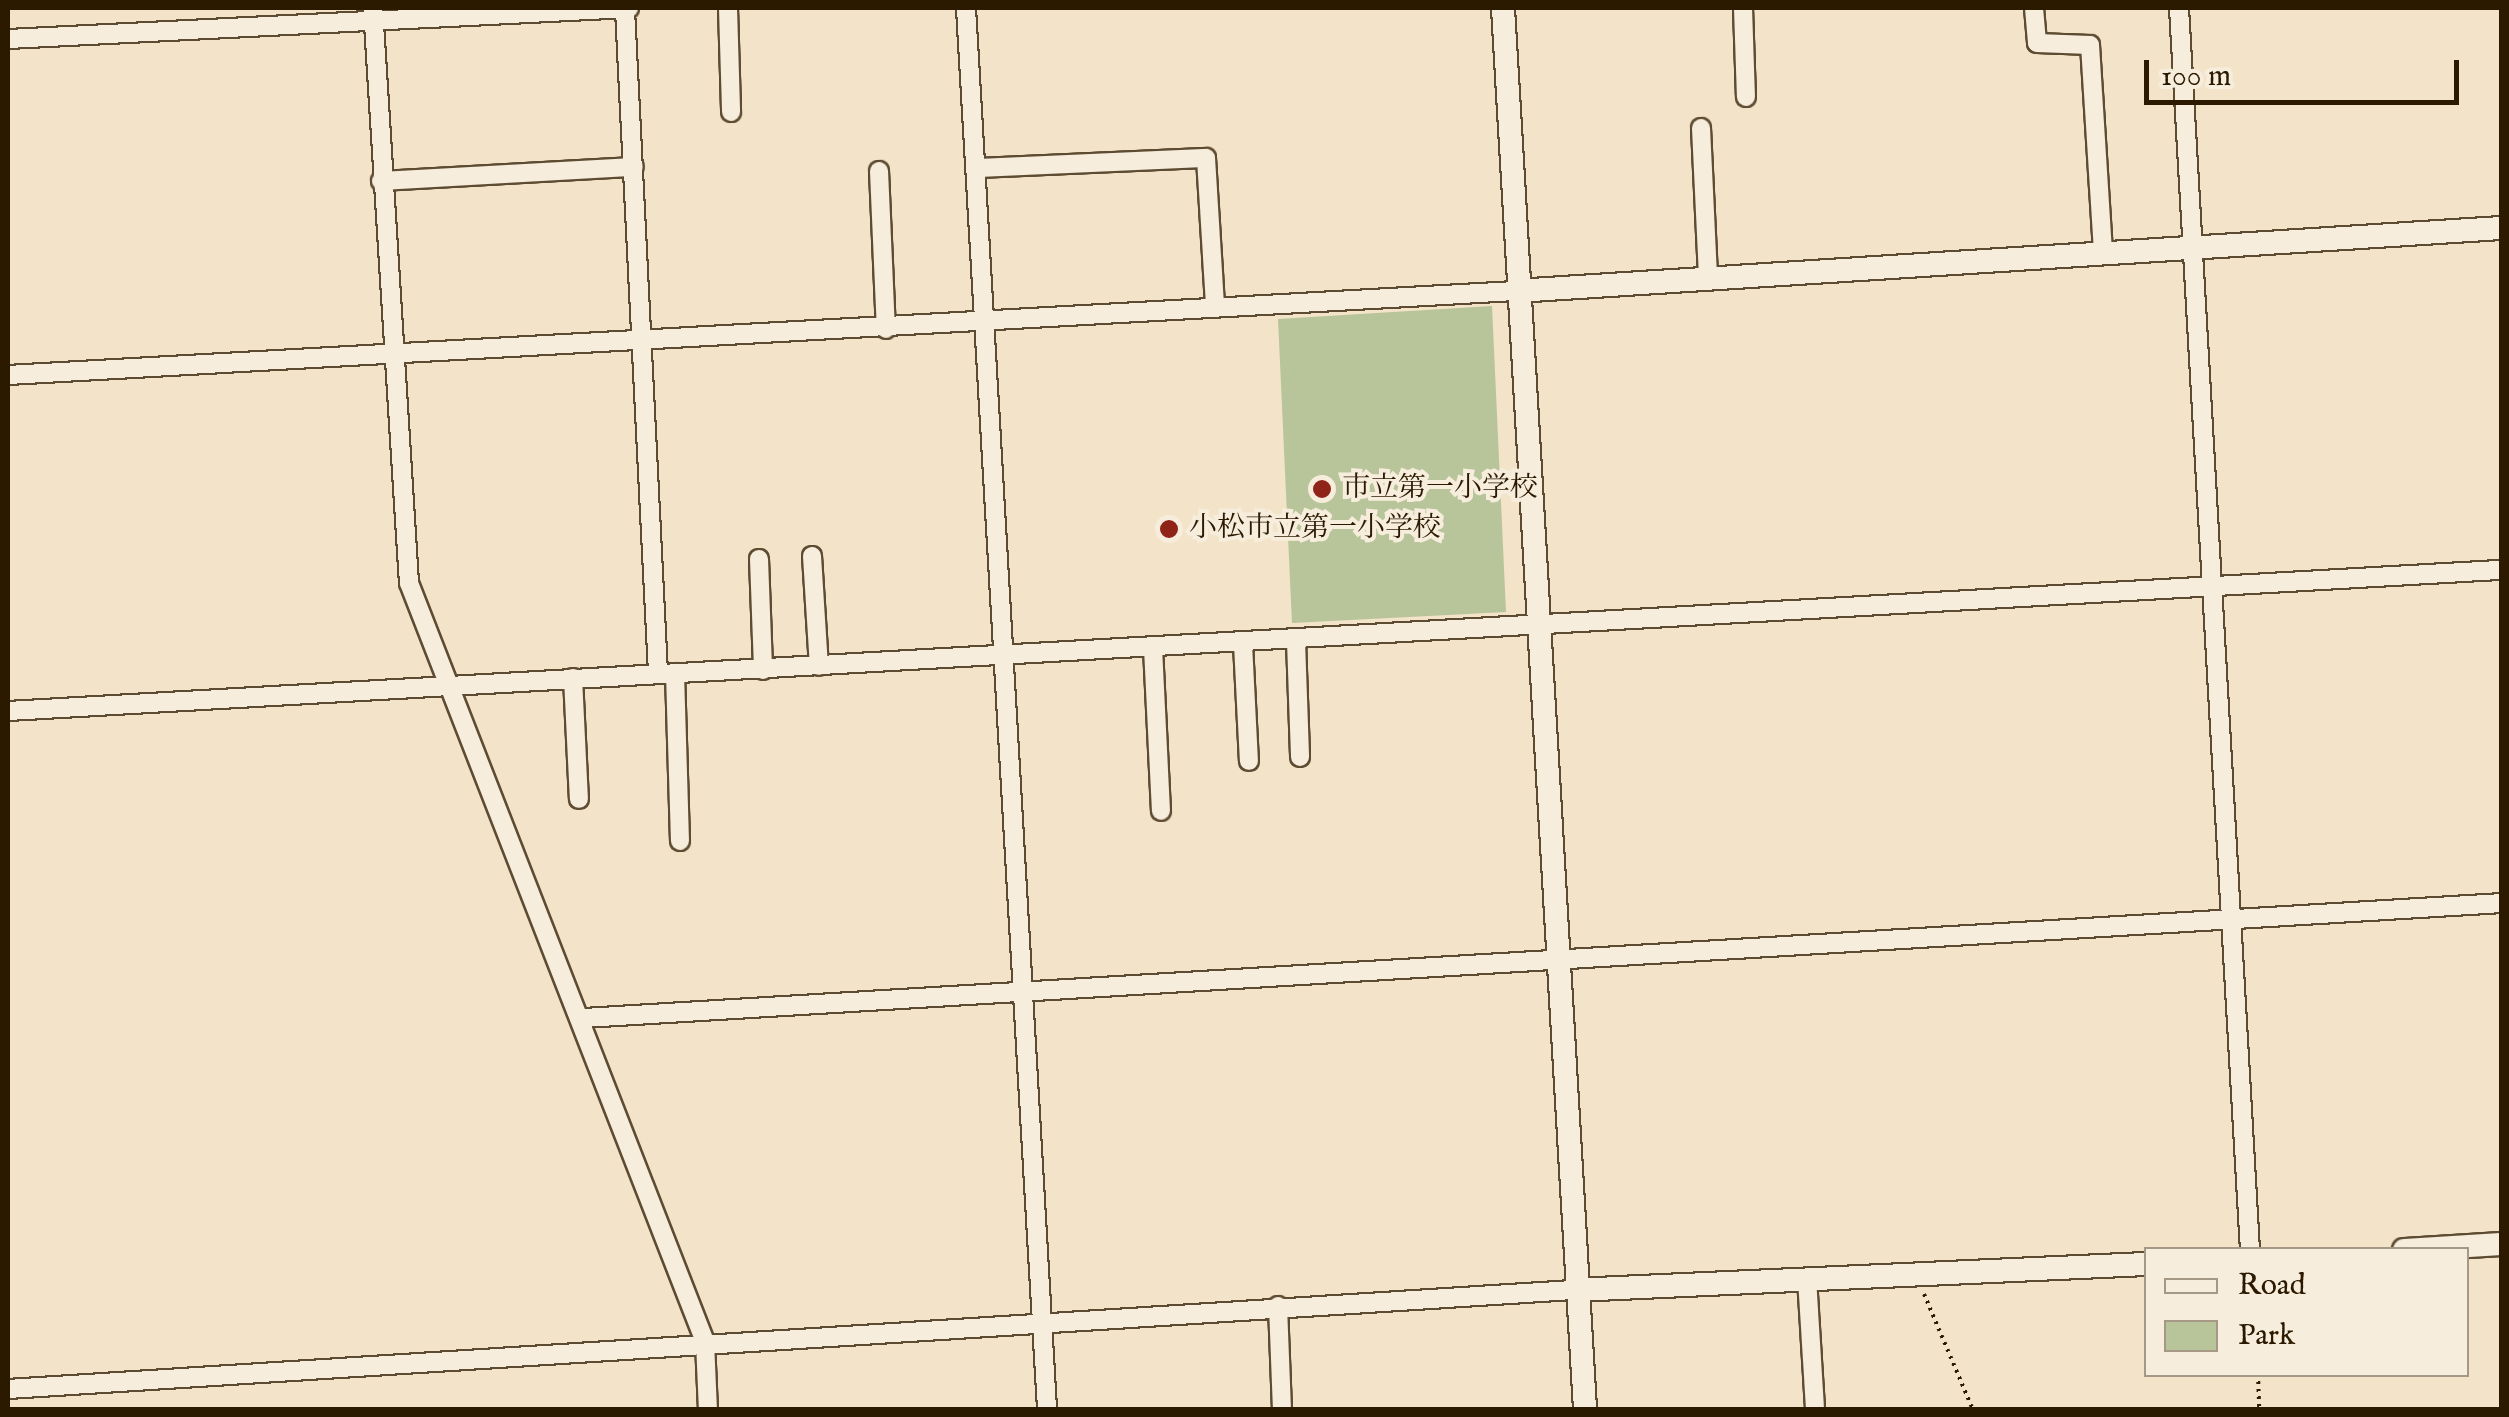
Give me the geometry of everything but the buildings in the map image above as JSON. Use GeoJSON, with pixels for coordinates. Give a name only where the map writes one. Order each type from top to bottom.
{"type":"FeatureCollection","features":[{"type":"Feature","properties":{"kind":"street"},"geometry":{"type":"LineString","coordinates":[[8,39],[373,14],[627,8],[644,342],[680,841]]}},
{"type":"Feature","properties":{"kind":"street"},"geometry":{"type":"LineString","coordinates":[[728,8],[731,112]]}},
{"type":"Feature","properties":{"kind":"street"},"geometry":{"type":"LineString","coordinates":[[966,8],[1048,1410]]}},
{"type":"Feature","properties":{"kind":"street"},"geometry":{"type":"LineString","coordinates":[[1503,8],[1553,958],[1585,1410]]}},
{"type":"Feature","properties":{"kind":"street"},"geometry":{"type":"LineString","coordinates":[[1743,8],[1746,96]]}},
{"type":"Feature","properties":{"kind":"street"},"geometry":{"type":"LineString","coordinates":[[2034,8],[2037,44],[2090,45],[2103,253]]}},
{"type":"Feature","properties":{"kind":"street"},"geometry":{"type":"LineString","coordinates":[[2179,8],[2250,1247]]}},
{"type":"Feature","properties":{"kind":"street"},"geometry":{"type":"LineString","coordinates":[[373,14],[410,583],[584,1018],[705,1342],[708,1410]]}},
{"type":"Feature","properties":{"kind":"street"},"geometry":{"type":"LineString","coordinates":[[1701,128],[1708,278]]}},
{"type":"Feature","properties":{"kind":"street"},"geometry":{"type":"LineString","coordinates":[[976,168],[1206,158],[1215,306]]}},
{"type":"Feature","properties":{"kind":"street"},"geometry":{"type":"LineString","coordinates":[[381,180],[634,167]]}},
{"type":"Feature","properties":{"kind":"street"},"geometry":{"type":"LineString","coordinates":[[879,170],[886,330]]}},
{"type":"Feature","properties":{"kind":"street"},"geometry":{"type":"LineString","coordinates":[[8,376],[886,330],[1215,306],[2502,228]]}},
{"type":"Feature","properties":{"kind":"street"},"geometry":{"type":"LineString","coordinates":[[812,556],[819,666]]}},
{"type":"Feature","properties":{"kind":"street"},"geometry":{"type":"LineString","coordinates":[[759,559],[763,670]]}},
{"type":"Feature","properties":{"kind":"street"},"geometry":{"type":"LineString","coordinates":[[8,711],[666,672],[1536,629],[2502,570]]}},
{"type":"Feature","properties":{"kind":"street"},"geometry":{"type":"LineString","coordinates":[[1296,641],[1300,757]]}},
{"type":"Feature","properties":{"kind":"street"},"geometry":{"type":"LineString","coordinates":[[1243,644],[1249,762]]}},
{"type":"Feature","properties":{"kind":"street"},"geometry":{"type":"LineString","coordinates":[[1153,648],[1161,812]]}},
{"type":"Feature","properties":{"kind":"street"},"geometry":{"type":"LineString","coordinates":[[573,678],[579,799]]}},
{"type":"Feature","properties":{"kind":"street"},"geometry":{"type":"LineString","coordinates":[[584,1018],[2502,903]]}},
{"type":"Feature","properties":{"kind":"street"},"geometry":{"type":"LineString","coordinates":[[2453,1247],[2502,1244]]}},
{"type":"Feature","properties":{"kind":"street"},"geometry":{"type":"LineString","coordinates":[[8,1389],[1042,1319],[2144,1264]]}},
{"type":"Feature","properties":{"kind":"street"},"geometry":{"type":"LineString","coordinates":[[1807,1278],[1815,1410]]}},
{"type":"Feature","properties":{"kind":"street"},"geometry":{"type":"LineString","coordinates":[[1278,1306],[1282,1410]]}},
{"type":"Feature","properties":{"kind":"path"},"geometry":{"type":"LineString","coordinates":[[1916,1276],[1973,1410]]}},
{"type":"Feature","properties":{"kind":"path"},"geometry":{"type":"LineString","coordinates":[[2258,1377],[2260,1410]]}},
{"type":"Feature","properties":{"kind":"green space"},"geometry":{"type":"Polygon","coordinates":[[[1492,306],[1506,612],[1292,623],[1278,319],[1492,306]]]}},
{"type":"Feature","properties":{"kind":"place","name":"市立第一小学校"},"geometry":{"type":"Point","coordinates":[1322,489]}},
{"type":"Feature","properties":{"kind":"place","name":"小松市立第一小学校"},"geometry":{"type":"Point","coordinates":[1169,529]}}]}
